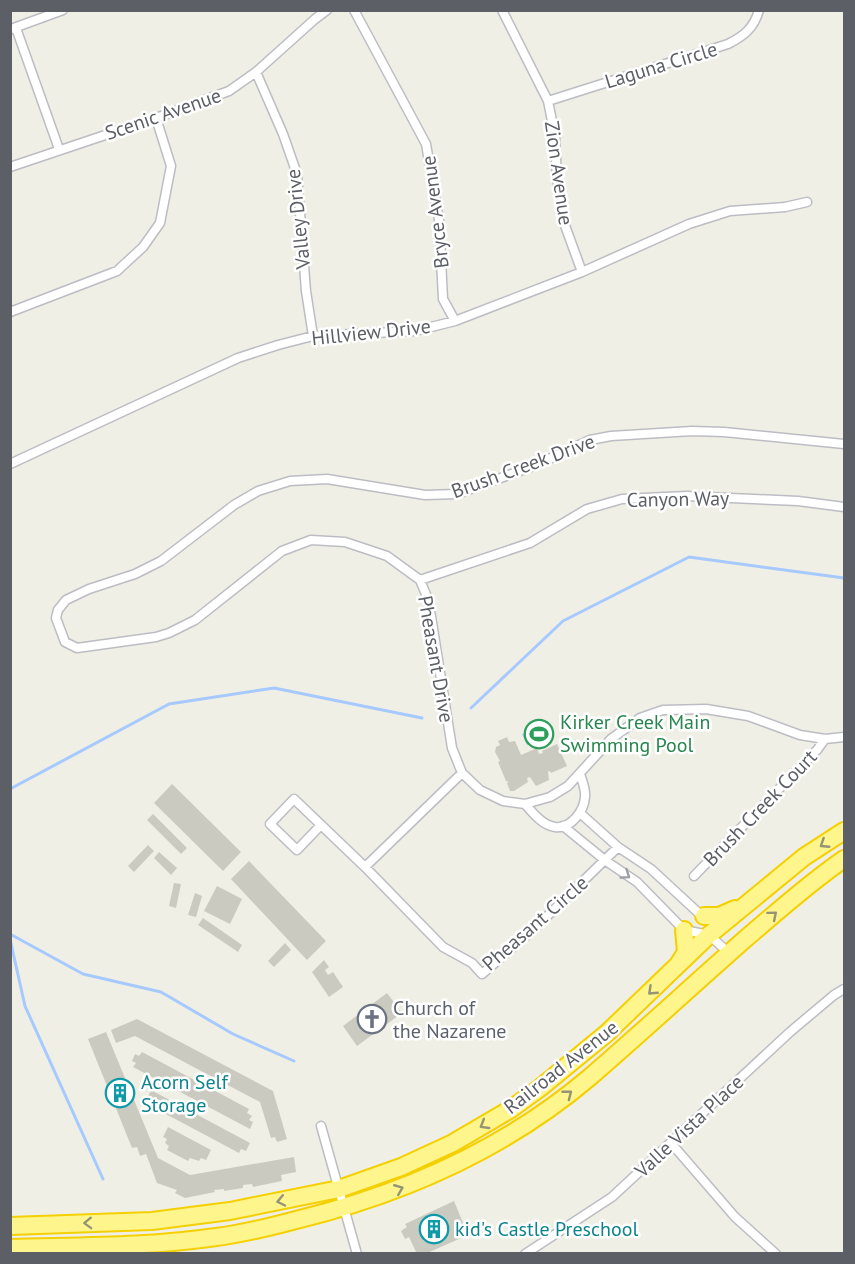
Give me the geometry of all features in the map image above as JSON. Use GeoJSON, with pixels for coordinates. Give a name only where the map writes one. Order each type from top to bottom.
{"type":"FeatureCollection","features":[{"type":"Feature","properties":{"kind":"highway","name":"Railroad Avenue"},"geometry":{"type":"LineString","coordinates":[[10,1226],[152,1221],[230,1211],[339,1189],[401,1167],[453,1143],[511,1109],[540,1088],[607,1033],[709,935],[804,857],[844,831]]}},
{"type":"Feature","properties":{"kind":"highway","name":"Railroad Avenue"},"geometry":{"type":"LineString","coordinates":[[10,1248],[156,1244],[218,1237],[344,1208],[391,1192],[441,1171],[501,1140],[546,1111],[589,1078],[729,953],[822,874],[844,859]]}},
{"type":"Feature","properties":{"kind":"highway"},"geometry":{"type":"LineString","coordinates":[[704,916],[718,916],[731,912],[763,891]]}},
{"type":"Feature","properties":{"kind":"highway"},"geometry":{"type":"LineString","coordinates":[[677,968],[686,951],[684,930]]}},
{"type":"Feature","properties":{"kind":"street"},"geometry":{"type":"LineString","coordinates":[[59,149],[13,29],[63,10]]}},
{"type":"Feature","properties":{"kind":"street","name":"Scenic Avenue"},"geometry":{"type":"LineString","coordinates":[[10,167],[229,91],[256,72],[327,10]]}},
{"type":"Feature","properties":{"kind":"street","name":"Bryce Avenue"},"geometry":{"type":"LineString","coordinates":[[354,10],[426,144],[439,220],[443,298],[455,321]]}},
{"type":"Feature","properties":{"kind":"street","name":"Zion Avenue"},"geometry":{"type":"LineString","coordinates":[[502,10],[548,101],[555,136],[557,179],[563,220],[582,272]]}},
{"type":"Feature","properties":{"kind":"street","name":"Laguna Circle"},"geometry":{"type":"LineString","coordinates":[[548,101],[728,44],[744,36],[756,21],[759,10]]}},
{"type":"Feature","properties":{"kind":"street","name":"Valley Drive"},"geometry":{"type":"LineString","coordinates":[[256,72],[283,134],[297,174],[306,291],[313,336]]}},
{"type":"Feature","properties":{"kind":"street"},"geometry":{"type":"LineString","coordinates":[[10,312],[117,271],[143,247],[160,223],[171,166],[156,118]]}},
{"type":"Feature","properties":{"kind":"street","name":"Hillview Drive"},"geometry":{"type":"LineString","coordinates":[[10,464],[238,358],[313,336],[415,331],[455,321],[582,272],[689,224],[730,212],[785,207],[807,202]]}},
{"type":"Feature","properties":{"kind":"street","name":"Brush Creek Drive"},"geometry":{"type":"LineString","coordinates":[[65,642],[56,618],[58,610],[66,600],[89,589],[135,574],[161,561],[234,505],[258,491],[290,481],[327,479],[425,495],[457,494],[536,465],[590,440],[611,435],[692,431],[724,432],[844,444]]}},
{"type":"Feature","properties":{"kind":"street","name":"Canyon Way"},"geometry":{"type":"LineString","coordinates":[[420,580],[530,543],[587,509],[622,499],[687,496],[798,501],[844,507]]}},
{"type":"Feature","properties":{"kind":"street","name":"Pheasant Drive"},"geometry":{"type":"LineString","coordinates":[[65,642],[77,648],[156,637],[169,633],[195,620],[282,551],[311,540],[345,542],[387,556],[420,580],[427,597],[452,748],[462,772],[480,790],[503,801],[525,804],[550,797],[568,786],[580,774]]}},
{"type":"Feature","properties":{"kind":"street"},"geometry":{"type":"LineString","coordinates":[[525,804],[536,817],[547,825],[563,826],[573,821],[580,813],[585,800],[585,790],[580,774],[610,739],[640,718],[663,710],[706,710],[748,716],[800,735],[825,739],[844,737]]}},
{"type":"Feature","properties":{"kind":"street","name":"Brush Creek Court"},"geometry":{"type":"LineString","coordinates":[[694,876],[817,750],[825,739]]}},
{"type":"Feature","properties":{"kind":"street"},"geometry":{"type":"LineString","coordinates":[[321,825],[297,850],[270,824],[294,799],[365,867],[462,772]]}},
{"type":"Feature","properties":{"kind":"street"},"geometry":{"type":"LineString","coordinates":[[580,813],[618,847],[651,869],[704,916],[709,935]]}},
{"type":"Feature","properties":{"kind":"street"},"geometry":{"type":"LineString","coordinates":[[563,826],[606,861],[637,882],[684,930],[709,935],[729,953]]}},
{"type":"Feature","properties":{"kind":"street","name":"Pheasant Circle"},"geometry":{"type":"LineString","coordinates":[[365,867],[443,947],[472,963],[482,974],[535,928],[618,847]]}},
{"type":"Feature","properties":{"kind":"street","name":"Valle Vista Place"},"geometry":{"type":"LineString","coordinates":[[525,1254],[612,1197],[790,1032],[844,988]]}},
{"type":"Feature","properties":{"kind":"street"},"geometry":{"type":"LineString","coordinates":[[321,1126],[357,1254]]}},
{"type":"Feature","properties":{"kind":"street"},"geometry":{"type":"LineString","coordinates":[[671,1143],[735,1217],[776,1254]]}},
{"type":"Feature","properties":{"kind":"water","name":"Kirker Creek Main Swimming Pool"},"geometry":{"type":"Polygon","coordinates":[[[537,723],[545,728],[550,726],[554,735],[539,739],[537,736],[531,739],[532,743],[527,745],[522,734],[525,733],[524,729],[537,723]]]}},
{"type":"Feature","properties":{"kind":"building"},"geometry":{"type":"Polygon","coordinates":[[[507,737],[509,742],[515,741],[521,755],[537,748],[539,754],[543,753],[542,751],[557,744],[567,766],[551,773],[548,772],[549,780],[536,786],[530,777],[527,778],[528,782],[510,791],[507,783],[509,782],[506,781],[495,752],[496,747],[500,745],[498,741],[507,737]]]}},
{"type":"Feature","properties":{"kind":"building"},"geometry":{"type":"Polygon","coordinates":[[[172,784],[241,852],[223,871],[154,803],[172,784]]]}},
{"type":"Feature","properties":{"kind":"building"},"geometry":{"type":"Polygon","coordinates":[[[153,814],[187,848],[181,854],[147,820],[153,814]]]}},
{"type":"Feature","properties":{"kind":"building"},"geometry":{"type":"Polygon","coordinates":[[[148,845],[154,851],[134,872],[128,866],[148,845]]]}},
{"type":"Feature","properties":{"kind":"building"},"geometry":{"type":"Polygon","coordinates":[[[159,852],[177,868],[171,875],[154,858],[159,852]]]}},
{"type":"Feature","properties":{"kind":"building"},"geometry":{"type":"Polygon","coordinates":[[[249,861],[326,941],[307,960],[231,879],[249,861]]]}},
{"type":"Feature","properties":{"kind":"building"},"geometry":{"type":"Polygon","coordinates":[[[174,883],[181,884],[176,908],[169,906],[174,883]]]}},
{"type":"Feature","properties":{"kind":"building"},"geometry":{"type":"Polygon","coordinates":[[[217,886],[242,899],[230,924],[204,911],[217,886]]]}},
{"type":"Feature","properties":{"kind":"building"},"geometry":{"type":"Polygon","coordinates":[[[195,893],[202,896],[196,917],[188,915],[195,893]]]}},
{"type":"Feature","properties":{"kind":"building"},"geometry":{"type":"Polygon","coordinates":[[[203,918],[242,945],[238,952],[198,925],[203,918]]]}},
{"type":"Feature","properties":{"kind":"building"},"geometry":{"type":"Polygon","coordinates":[[[285,943],[291,950],[274,967],[268,961],[285,943]]]}},
{"type":"Feature","properties":{"kind":"building"},"geometry":{"type":"Polygon","coordinates":[[[324,960],[329,967],[325,970],[328,975],[333,972],[343,987],[329,997],[312,972],[324,960]]]}},
{"type":"Feature","properties":{"kind":"building","name":"Church of the Nazarene"},"geometry":{"type":"Polygon","coordinates":[[[387,993],[402,1013],[357,1046],[343,1026],[387,993]]]}},
{"type":"Feature","properties":{"kind":"building"},"geometry":{"type":"Polygon","coordinates":[[[137,1019],[273,1091],[287,1139],[277,1142],[275,1137],[271,1138],[260,1102],[135,1036],[116,1043],[111,1030],[137,1019]]]}},
{"type":"Feature","properties":{"kind":"building","name":"Acorn Self Storage"},"geometry":{"type":"Polygon","coordinates":[[[106,1032],[158,1158],[190,1175],[294,1157],[296,1172],[281,1175],[282,1181],[253,1187],[252,1184],[243,1185],[243,1188],[224,1191],[224,1189],[214,1190],[215,1192],[185,1198],[175,1193],[177,1190],[157,1183],[146,1154],[140,1156],[137,1147],[132,1148],[88,1039],[106,1032]]]}},
{"type":"Feature","properties":{"kind":"building"},"geometry":{"type":"Polygon","coordinates":[[[142,1052],[249,1109],[247,1113],[252,1116],[249,1120],[253,1122],[250,1129],[133,1067],[136,1063],[132,1061],[135,1054],[139,1056],[142,1052]]]}},
{"type":"Feature","properties":{"kind":"building"},"geometry":{"type":"Polygon","coordinates":[[[151,1090],[250,1143],[246,1151],[241,1149],[239,1153],[149,1105],[152,1099],[148,1097],[151,1090]]]}},
{"type":"Feature","properties":{"kind":"building"},"geometry":{"type":"Polygon","coordinates":[[[168,1127],[211,1150],[206,1160],[201,1158],[199,1161],[190,1158],[188,1161],[167,1150],[169,1146],[165,1143],[167,1139],[163,1137],[168,1127]]]}},
{"type":"Feature","properties":{"kind":"building","name":"kid's Castle Preschool"},"geometry":{"type":"Polygon","coordinates":[[[454,1201],[468,1235],[425,1254],[417,1254],[409,1237],[405,1239],[401,1231],[407,1227],[405,1224],[454,1201]]]}},
{"type":"Feature","properties":{"kind":"waterway"},"geometry":{"type":"LineString","coordinates":[[471,708],[563,621],[689,557],[844,578]]}},
{"type":"Feature","properties":{"kind":"waterway"},"geometry":{"type":"LineString","coordinates":[[10,789],[169,704],[274,688],[422,718]]}},
{"type":"Feature","properties":{"kind":"waterway"},"geometry":{"type":"LineString","coordinates":[[10,934],[83,974],[161,992],[233,1034],[294,1061]]}},
{"type":"Feature","properties":{"kind":"waterway"},"geometry":{"type":"LineString","coordinates":[[10,939],[25,1006],[103,1179]]}},
{"type":"Feature","properties":{"kind":"place","name":"Kirker Creek Main Swimming Pool"},"geometry":{"type":"Point","coordinates":[539,734]}},
{"type":"Feature","properties":{"kind":"place","name":"Church of the Nazarene"},"geometry":{"type":"Point","coordinates":[372,1019]}},
{"type":"Feature","properties":{"kind":"place","name":"Acorn Self Storage"},"geometry":{"type":"Point","coordinates":[120,1093]}},
{"type":"Feature","properties":{"kind":"place","name":"kid's Castle Preschool"},"geometry":{"type":"Point","coordinates":[434,1229]}}]}
